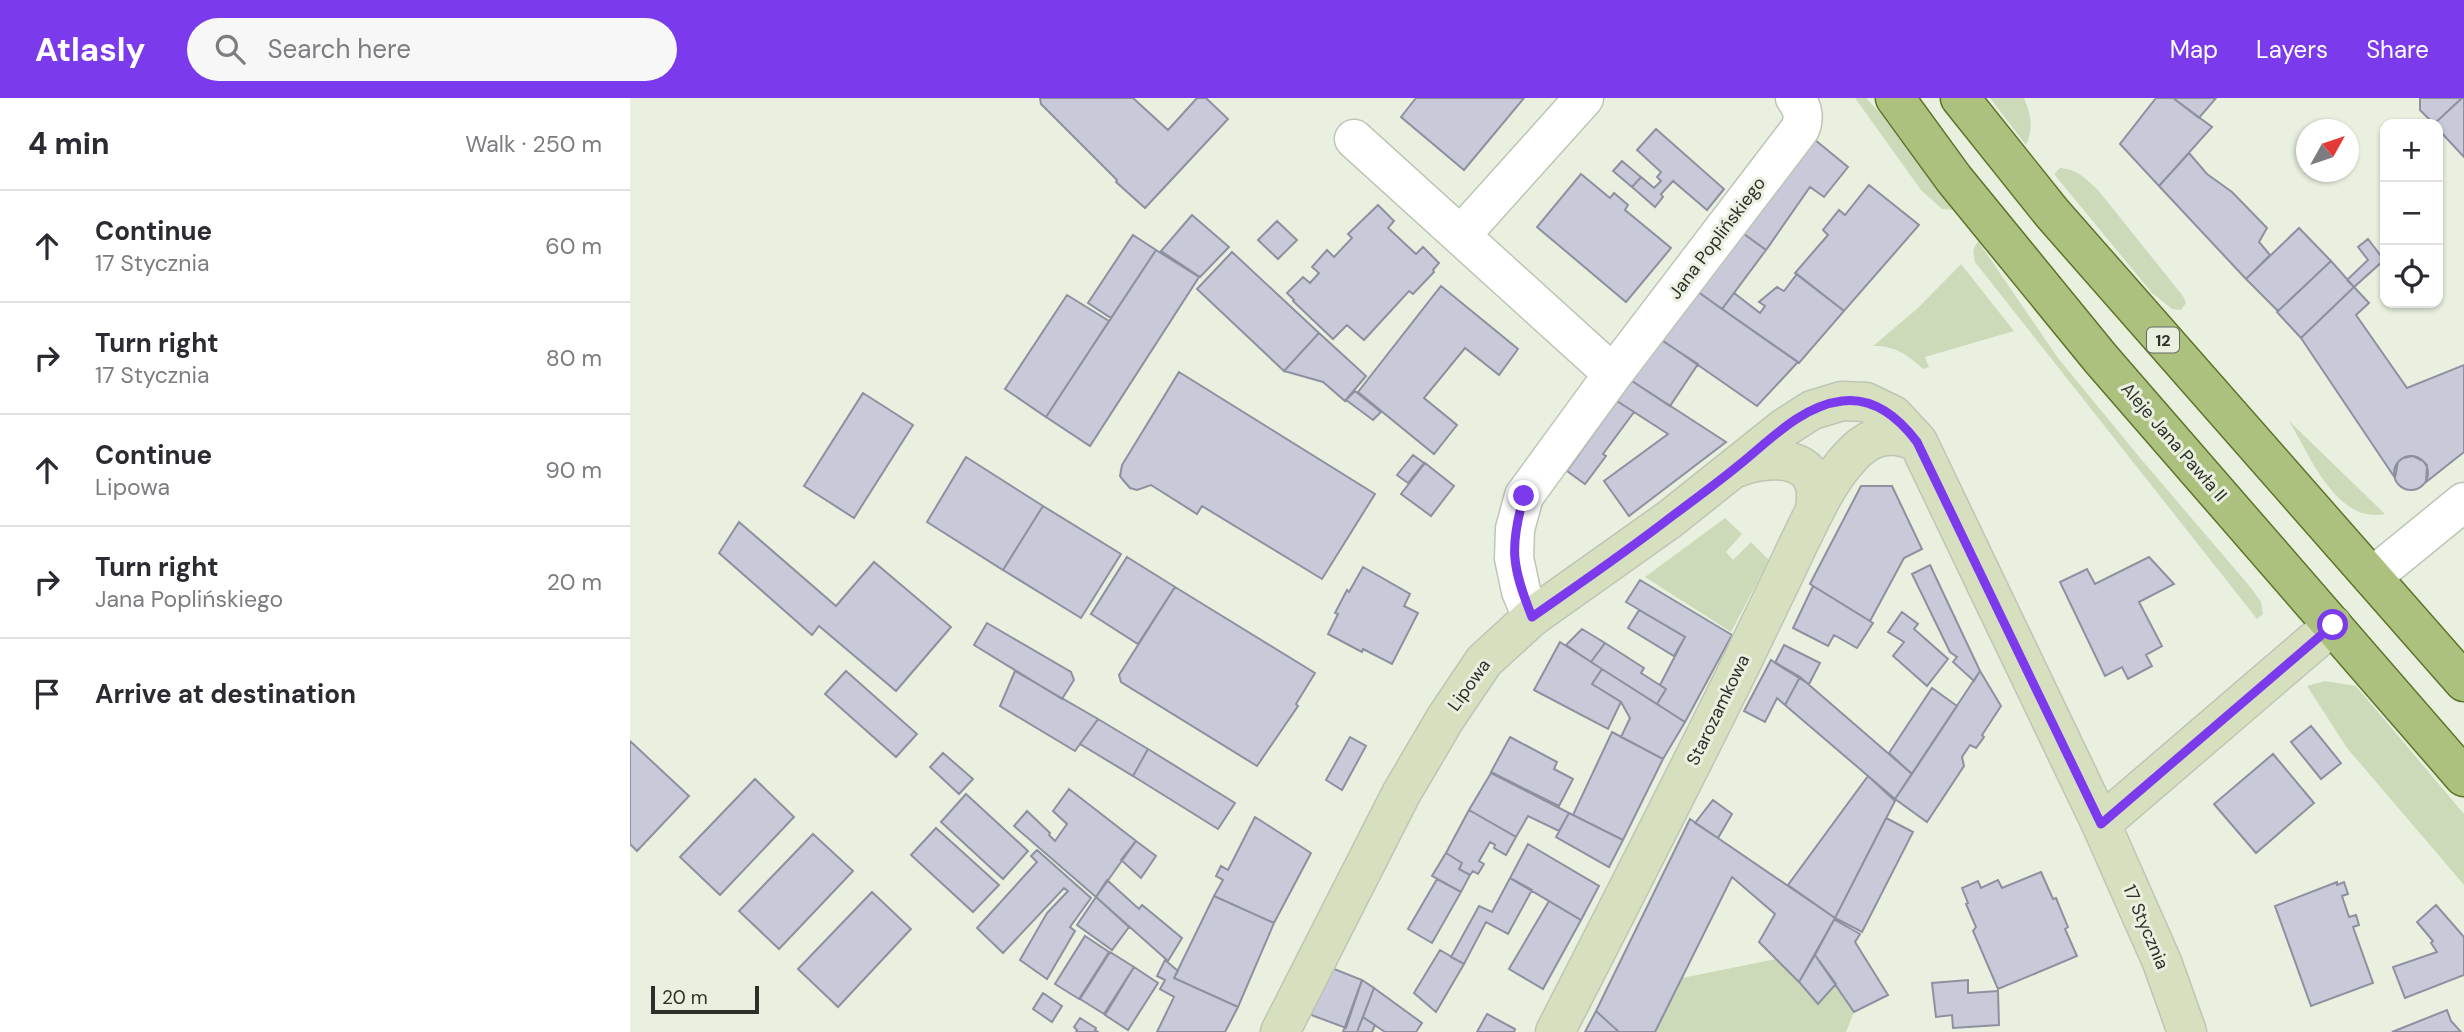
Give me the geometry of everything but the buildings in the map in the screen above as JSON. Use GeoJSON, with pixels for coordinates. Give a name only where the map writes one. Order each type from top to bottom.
{"type":"FeatureCollection","features":[{"type":"Feature","properties":{"kind":"main road","name":"Aleje Jana Pawła II"},"geometry":{"type":"LineString","coordinates":[[1895,98],[1954,179],[2101,359],[2464,778]]}},
{"type":"Feature","properties":{"kind":"main road","name":"12"},"geometry":{"type":"LineString","coordinates":[[1960,98],[2052,213],[2464,682]]}},
{"type":"Feature","properties":{"kind":"street"},"geometry":{"type":"LineString","coordinates":[[1461,235],[1584,98]]}},
{"type":"Feature","properties":{"kind":"street","name":"Jana Poplińskiego"},"geometry":{"type":"LineString","coordinates":[[1532,617],[1521,591],[1514,558],[1515,528],[1524,496],[1613,374],[1800,129],[1803,111],[1795,98]]}},
{"type":"Feature","properties":{"kind":"street"},"geometry":{"type":"LineString","coordinates":[[1354,139],[1613,374]]}},
{"type":"Feature","properties":{"kind":"street","name":"Lipowa"},"geometry":{"type":"LineString","coordinates":[[1280,1032],[1401,794],[1445,719],[1484,661],[1532,617],[1670,519],[1784,428],[1812,410],[1842,401],[1866,402],[1880,407],[1905,425],[1917,442]]}},
{"type":"Feature","properties":{"kind":"street","name":"Starozamkowa"},"geometry":{"type":"LineString","coordinates":[[1555,1032],[1707,733],[1814,513],[1845,464],[1864,445],[1882,436],[1900,434],[1917,442]]}},
{"type":"Feature","properties":{"kind":"street","name":"17 Stycznia"},"geometry":{"type":"LineString","coordinates":[[1917,442],[2101,824],[2162,962],[2187,1032]]}},
{"type":"Feature","properties":{"kind":"street"},"geometry":{"type":"LineString","coordinates":[[1736,468],[1762,460],[1783,459],[1802,466],[1815,486],[1817,499],[1814,513]]}},
{"type":"Feature","properties":{"kind":"street"},"geometry":{"type":"LineString","coordinates":[[2372,577],[2464,502]]}},
{"type":"Feature","properties":{"kind":"street"},"geometry":{"type":"LineString","coordinates":[[2101,824],[2333,625]]}},
{"type":"Feature","properties":{"kind":"green space"},"geometry":{"type":"Polygon","coordinates":[[[1855,98],[1866,98],[1881,114],[1953,210],[1942,209],[1921,190],[1855,98]]]}},
{"type":"Feature","properties":{"kind":"green space"},"geometry":{"type":"Polygon","coordinates":[[[1990,98],[2024,98],[2031,122],[2026,145],[1990,98]]]}},
{"type":"Feature","properties":{"kind":"green space"},"geometry":{"type":"Polygon","coordinates":[[[2060,168],[2076,172],[2098,190],[2183,296],[2186,303],[2181,310],[2172,309],[2152,293],[2054,174],[2060,168]]]}},
{"type":"Feature","properties":{"kind":"green space"},"geometry":{"type":"Polygon","coordinates":[[[1978,241],[2058,358],[2252,589],[2261,602],[2263,614],[2257,619],[1975,262],[1973,250],[1978,241]]]}},
{"type":"Feature","properties":{"kind":"green space"},"geometry":{"type":"Polygon","coordinates":[[[1961,264],[2014,331],[1925,357],[1929,367],[1923,369],[1900,352],[1888,347],[1873,346],[1918,308],[1961,264]]]}},
{"type":"Feature","properties":{"kind":"green space"},"geometry":{"type":"Polygon","coordinates":[[[2289,421],[2385,514],[2368,514],[2352,508],[2339,498],[2326,484],[2289,421]]]}},
{"type":"Feature","properties":{"kind":"green space"},"geometry":{"type":"Polygon","coordinates":[[[1725,518],[1742,534],[1726,552],[1733,560],[1751,542],[1769,560],[1731,632],[1645,577],[1725,518]]]}},
{"type":"Feature","properties":{"kind":"green space"},"geometry":{"type":"Polygon","coordinates":[[[2325,681],[2356,686],[2464,814],[2464,885],[2347,748],[2307,686],[2325,681]]]}},
{"type":"Feature","properties":{"kind":"green space"},"geometry":{"type":"Polygon","coordinates":[[[1776,959],[1799,982],[1836,984],[1854,1012],[1846,1032],[1655,1032],[1682,978],[1776,959]]]}},
{"type":"Feature","properties":{"kind":"route"},"geometry":{"type":"LineString","coordinates":[[1524,496],[1515,528],[1514,558],[1521,591],[1532,617],[1670,519],[1784,428],[1812,410],[1828,404],[1855,400],[1880,407],[1905,425],[1917,442],[2101,824],[2333,625]]}}]}
